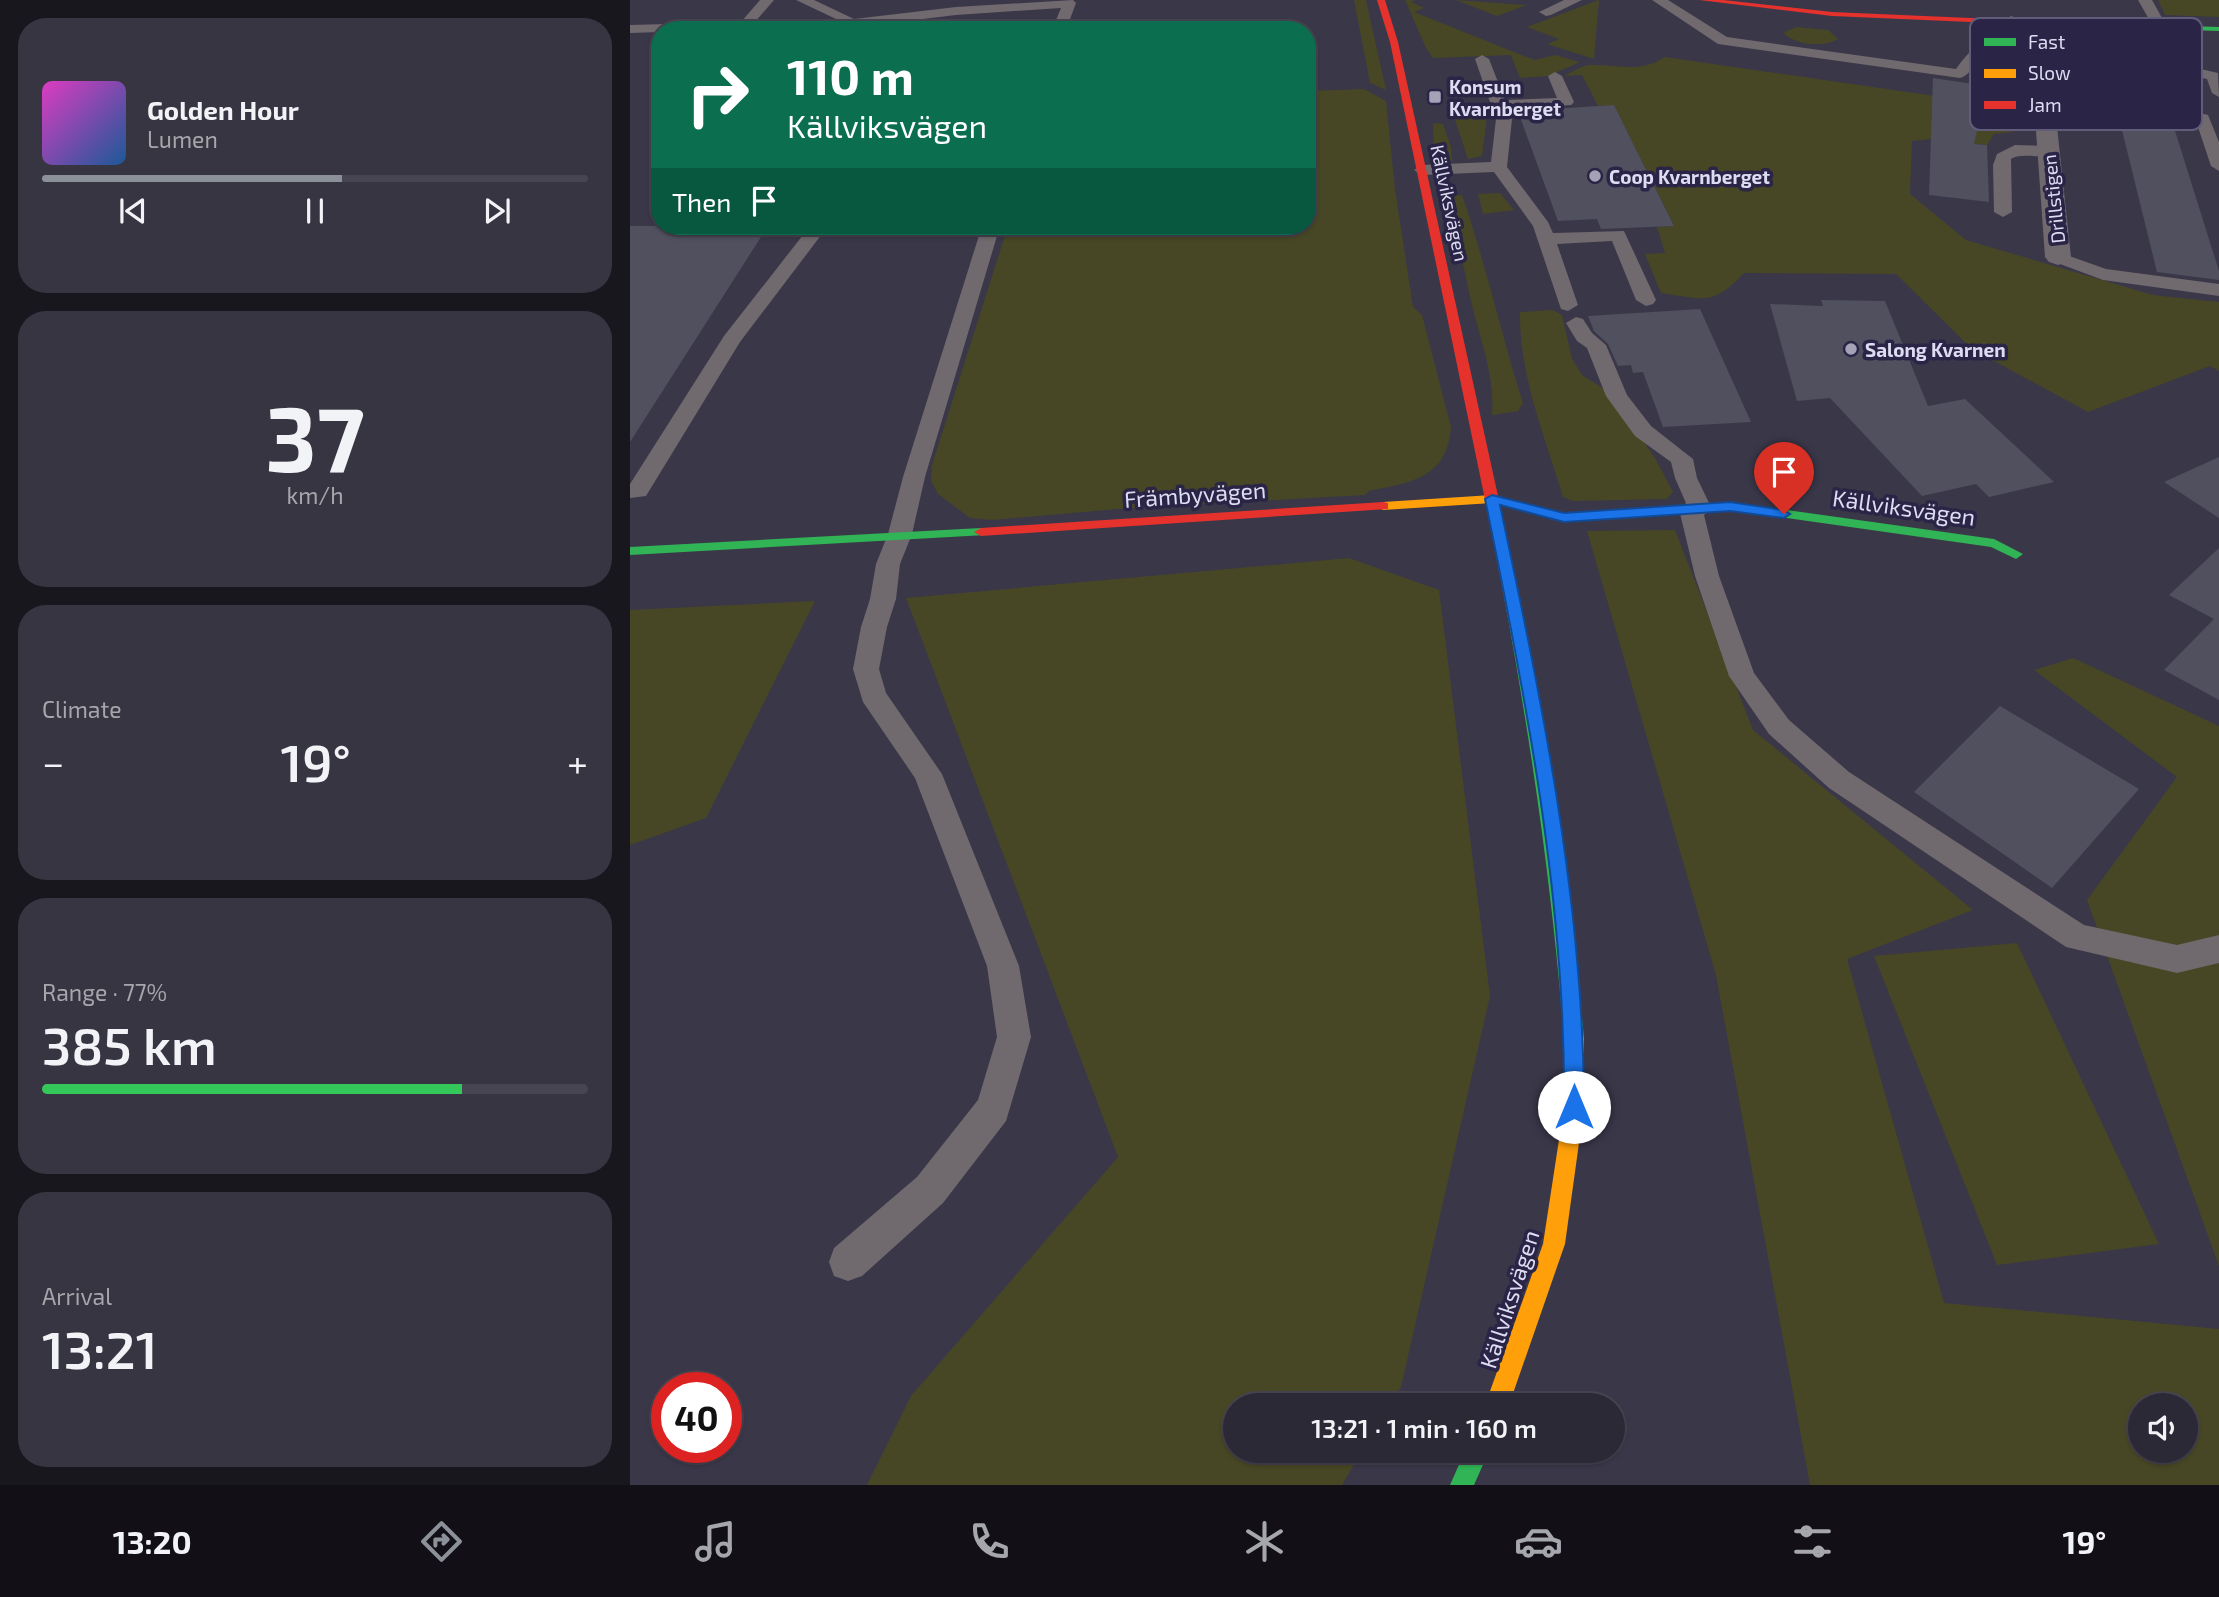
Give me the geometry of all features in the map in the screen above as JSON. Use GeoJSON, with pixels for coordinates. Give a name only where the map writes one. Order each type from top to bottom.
{"type":"FeatureCollection","features":[{"type":"Feature","properties":{"kind":"street","name":"Källviksvägen"},"geometry":{"type":"LineString","coordinates":[[1381,0],[1394,42],[1514,605],[1546,786],[1566,943],[1574,1037],[1574,1107],[1554,1244],[1501,1393]]}},
{"type":"Feature","properties":{"kind":"street"},"geometry":{"type":"LineString","coordinates":[[1703,0],[1801,13],[1970,20]]}},
{"type":"Feature","properties":{"kind":"street","name":"Drillstigen"},"geometry":{"type":"LineString","coordinates":[[2046,130],[2058,257]]}},
{"type":"Feature","properties":{"kind":"street","name":"Källviksvägen"},"geometry":{"type":"LineString","coordinates":[[1492,499],[1564,517],[1730,506],[1994,543],[2016,554]]}},
{"type":"Feature","properties":{"kind":"street","name":"Främbyvägen"},"geometry":{"type":"LineString","coordinates":[[630,551],[754,546],[900,534],[1012,531],[1492,499]]}},
{"type":"Feature","properties":{"kind":"street"},"geometry":{"type":"LineString","coordinates":[[1462,1485],[1472,1463]]}},
{"type":"Feature","properties":{"kind":"lane"},"geometry":{"type":"LineString","coordinates":[[748,21],[767,0]]}},
{"type":"Feature","properties":{"kind":"lane"},"geometry":{"type":"LineString","coordinates":[[803,0],[843,21]]}},
{"type":"Feature","properties":{"kind":"lane"},"geometry":{"type":"LineString","coordinates":[[871,21],[925,0]]}},
{"type":"Feature","properties":{"kind":"lane"},"geometry":{"type":"LineString","coordinates":[[1546,12],[1574,0]]}},
{"type":"Feature","properties":{"kind":"lane"},"geometry":{"type":"LineString","coordinates":[[1659,0],[1723,41],[1960,74],[1970,59]]}},
{"type":"Feature","properties":{"kind":"lane"},"geometry":{"type":"LineString","coordinates":[[2145,0],[2155,18]]}},
{"type":"Feature","properties":{"kind":"lane"},"geometry":{"type":"LineString","coordinates":[[893,21],[956,11],[1069,4],[1062,21]]}},
{"type":"Feature","properties":{"kind":"lane"},"geometry":{"type":"LineString","coordinates":[[630,29],[651,29]]}},
{"type":"Feature","properties":{"kind":"lane"},"geometry":{"type":"LineString","coordinates":[[1482,59],[1504,119],[1499,167],[1542,226],[1572,314],[1584,337],[1596,345],[1617,396],[1643,431],[1682,459],[1695,509],[1707,576],[1742,676],[1779,727],[1839,780],[2077,937],[2177,959],[2219,949]]}},
{"type":"Feature","properties":{"kind":"lane"},"geometry":{"type":"LineString","coordinates":[[2202,74],[2213,76],[2219,93]]}},
{"type":"Feature","properties":{"kind":"lane"},"geometry":{"type":"LineString","coordinates":[[1498,105],[1566,102],[1555,76]]}},
{"type":"Feature","properties":{"kind":"lane"},"geometry":{"type":"LineString","coordinates":[[2211,118],[2219,166]]}},
{"type":"Feature","properties":{"kind":"lane"},"geometry":{"type":"LineString","coordinates":[[2003,212],[2003,157],[2015,150],[2048,151]]}},
{"type":"Feature","properties":{"kind":"lane"},"geometry":{"type":"LineString","coordinates":[[1422,170],[1499,167]]}},
{"type":"Feature","properties":{"kind":"lane"},"geometry":{"type":"LineString","coordinates":[[630,491],[638,491],[732,340],[812,235]]}},
{"type":"Feature","properties":{"kind":"lane"},"geometry":{"type":"LineString","coordinates":[[848,1262],[930,1190],[993,1109],[1014,1037],[1003,966],[928,774],[873,695],[866,669],[874,627],[883,599],[888,564],[900,534],[914,477],[988,235]]}},
{"type":"Feature","properties":{"kind":"lane"},"geometry":{"type":"LineString","coordinates":[[1546,239],[1618,235],[1646,300]]}},
{"type":"Feature","properties":{"kind":"lane"},"geometry":{"type":"LineString","coordinates":[[2058,257],[2102,274],[2219,290]]}},
{"type":"Feature","properties":{"kind":"shaded area"},"geometry":{"type":"Polygon","coordinates":[[[1354,0],[1366,0],[1386,90],[1370,83],[1354,0]]]}},
{"type":"Feature","properties":{"kind":"shaded area"},"geometry":{"type":"Polygon","coordinates":[[[1405,0],[1415,0],[1411,2],[1424,8],[1414,12],[1535,60],[1555,55],[1580,62],[1548,76],[1520,78],[1511,55],[1433,58],[1405,0]]]}},
{"type":"Feature","properties":{"kind":"shaded area"},"geometry":{"type":"Polygon","coordinates":[[[1456,0],[1527,5],[1497,16],[1456,0]]]}},
{"type":"Feature","properties":{"kind":"shaded area"},"geometry":{"type":"Polygon","coordinates":[[[1599,0],[1594,59],[1547,44],[1559,39],[1527,27],[1599,0]]]}},
{"type":"Feature","properties":{"kind":"shaded area"},"geometry":{"type":"Polygon","coordinates":[[[2158,0],[2219,0],[2219,17],[2165,15],[2158,0]]]}},
{"type":"Feature","properties":{"kind":"shaded area"},"geometry":{"type":"Polygon","coordinates":[[[1797,27],[1828,30],[1838,39],[1825,44],[1811,44],[1785,35],[1784,32],[1797,27]]]}},
{"type":"Feature","properties":{"kind":"shaded area"},"geometry":{"type":"Polygon","coordinates":[[[1665,57],[1970,101],[1970,130],[2012,132],[1994,134],[1987,145],[1931,139],[1912,141],[1910,194],[1966,240],[2153,295],[2219,302],[2219,371],[2210,366],[2088,412],[1972,349],[1896,274],[1744,273],[1724,291],[1707,298],[1661,293],[1645,254],[1665,253],[1657,227],[1674,226],[1614,105],[1598,106],[1582,75],[1564,76],[1589,65],[1637,67],[1665,57]]]}},
{"type":"Feature","properties":{"kind":"shaded area"},"geometry":{"type":"Polygon","coordinates":[[[1364,89],[1386,101],[1395,189],[1413,307],[1422,315],[1451,427],[1443,457],[1435,467],[1413,480],[1369,491],[1365,495],[1117,509],[992,520],[970,518],[938,494],[931,481],[932,465],[1005,235],[1316,235],[1316,91],[1364,89]]]}},
{"type":"Feature","properties":{"kind":"shaded area"},"geometry":{"type":"Polygon","coordinates":[[[1463,110],[1466,117],[1487,116],[1482,156],[1468,159],[1452,111],[1463,110]]]}},
{"type":"Feature","properties":{"kind":"shaded area"},"geometry":{"type":"Polygon","coordinates":[[[1433,123],[1443,124],[1451,147],[1452,162],[1434,156],[1433,123]]]}},
{"type":"Feature","properties":{"kind":"shaded area"},"geometry":{"type":"Polygon","coordinates":[[[1500,193],[1514,210],[1483,214],[1478,194],[1500,193]]]}},
{"type":"Feature","properties":{"kind":"shaded area"},"geometry":{"type":"Polygon","coordinates":[[[1462,195],[1523,403],[1518,411],[1492,415],[1490,375],[1460,251],[1451,223],[1437,196],[1462,195]]]}},
{"type":"Feature","properties":{"kind":"shaded area"},"geometry":{"type":"Polygon","coordinates":[[[1552,310],[1562,315],[1572,359],[1582,375],[1609,392],[1655,458],[1673,492],[1667,499],[1573,501],[1563,497],[1528,383],[1521,336],[1520,312],[1552,310]]]}},
{"type":"Feature","properties":{"kind":"shaded area"},"geometry":{"type":"Polygon","coordinates":[[[1675,530],[1753,730],[1973,910],[1847,959],[1944,1303],[2219,1329],[2219,1485],[1810,1485],[1716,975],[1587,531],[1675,530]]]}},
{"type":"Feature","properties":{"kind":"shaded area"},"geometry":{"type":"Polygon","coordinates":[[[1349,558],[1439,590],[1490,996],[1401,1387],[1397,1393],[1223,1393],[1223,1463],[1355,1463],[1342,1485],[867,1485],[911,1396],[1118,1157],[906,598],[1349,558]]]}},
{"type":"Feature","properties":{"kind":"shaded area"},"geometry":{"type":"Polygon","coordinates":[[[815,601],[706,818],[630,845],[630,610],[815,601]]]}},
{"type":"Feature","properties":{"kind":"shaded area"},"geometry":{"type":"Polygon","coordinates":[[[2073,658],[2219,726],[2219,1266],[2087,900],[2177,777],[2034,670],[2073,658]]]}},
{"type":"Feature","properties":{"kind":"shaded area"},"geometry":{"type":"Polygon","coordinates":[[[2017,943],[2159,1244],[1997,1265],[1874,956],[2017,943]]]}},
{"type":"Feature","properties":{"kind":"building"},"geometry":{"type":"Polygon","coordinates":[[[1933,78],[1970,83],[1970,130],[1977,130],[1974,144],[1987,145],[1989,202],[1929,195],[1933,78]]]}},
{"type":"Feature","properties":{"kind":"building","name":"Coop Kvarnberget"},"geometry":{"type":"Polygon","coordinates":[[[1614,105],[1674,226],[1601,229],[1597,219],[1558,221],[1520,117],[1555,115],[1552,109],[1614,105]]]}},
{"type":"Feature","properties":{"kind":"building"},"geometry":{"type":"Polygon","coordinates":[[[2122,130],[2175,130],[2219,271],[2219,280],[2157,272],[2122,130]]]}},
{"type":"Feature","properties":{"kind":"building"},"geometry":{"type":"Polygon","coordinates":[[[630,226],[651,226],[651,235],[762,235],[630,442],[630,226]]]}},
{"type":"Feature","properties":{"kind":"building"},"geometry":{"type":"Polygon","coordinates":[[[1821,300],[1885,301],[1928,406],[1965,399],[2054,482],[1989,497],[1976,484],[1922,496],[1830,398],[1797,401],[1770,304],[1823,306],[1821,300]]]}},
{"type":"Feature","properties":{"kind":"building"},"geometry":{"type":"Polygon","coordinates":[[[1700,309],[1751,422],[1663,427],[1643,372],[1633,373],[1631,365],[1618,366],[1608,344],[1594,331],[1588,316],[1700,309]]]}},
{"type":"Feature","properties":{"kind":"building"},"geometry":{"type":"Polygon","coordinates":[[[2219,457],[2219,518],[2164,482],[2219,457]]]}},
{"type":"Feature","properties":{"kind":"building"},"geometry":{"type":"Polygon","coordinates":[[[2219,548],[2219,700],[2164,670],[2214,619],[2169,595],[2219,548]]]}},
{"type":"Feature","properties":{"kind":"building"},"geometry":{"type":"Polygon","coordinates":[[[2000,706],[2139,789],[2052,888],[1914,792],[2000,706]]]}},
{"type":"Feature","properties":{"kind":"traffic: fast"},"geometry":{"type":"LineString","coordinates":[[2202,28],[2219,29]]}},
{"type":"Feature","properties":{"kind":"traffic: fast"},"geometry":{"type":"LineString","coordinates":[[1675,510],[1730,506],[1994,543],[2016,554]]}},
{"type":"Feature","properties":{"kind":"traffic: fast"},"geometry":{"type":"LineString","coordinates":[[1495,514],[1521,644],[1553,840],[1574,1038]]}},
{"type":"Feature","properties":{"kind":"traffic: fast"},"geometry":{"type":"LineString","coordinates":[[630,551],[981,532]]}},
{"type":"Feature","properties":{"kind":"traffic: fast"},"geometry":{"type":"LineString","coordinates":[[1462,1485],[1472,1463]]}},
{"type":"Feature","properties":{"kind":"traffic: slow"},"geometry":{"type":"LineString","coordinates":[[1383,506],[1492,499],[1564,518],[1675,510]]}},
{"type":"Feature","properties":{"kind":"traffic: slow"},"geometry":{"type":"LineString","coordinates":[[1501,1393],[1554,1244],[1574,1107],[1574,1038]]}},
{"type":"Feature","properties":{"kind":"traffic: jam"},"geometry":{"type":"LineString","coordinates":[[1381,0],[1394,42],[1495,514]]}},
{"type":"Feature","properties":{"kind":"traffic: jam"},"geometry":{"type":"LineString","coordinates":[[1703,0],[1832,14],[1970,20]]}},
{"type":"Feature","properties":{"kind":"traffic: jam"},"geometry":{"type":"LineString","coordinates":[[981,532],[1383,506]]}},
{"type":"Feature","properties":{"kind":"place","name":"Konsum Kvarnberget"},"geometry":{"type":"Point","coordinates":[1435,97]}},
{"type":"Feature","properties":{"kind":"place","name":"Coop Kvarnberget"},"geometry":{"type":"Point","coordinates":[1595,176]}},
{"type":"Feature","properties":{"kind":"place","name":"Salong Kvarnen"},"geometry":{"type":"Point","coordinates":[1851,349]}},
{"type":"Feature","properties":{"kind":"route"},"geometry":{"type":"LineString","coordinates":[[1574,1107],[1574,1037],[1566,943],[1546,786],[1492,499],[1564,517],[1730,506],[1784,514]]}}]}
